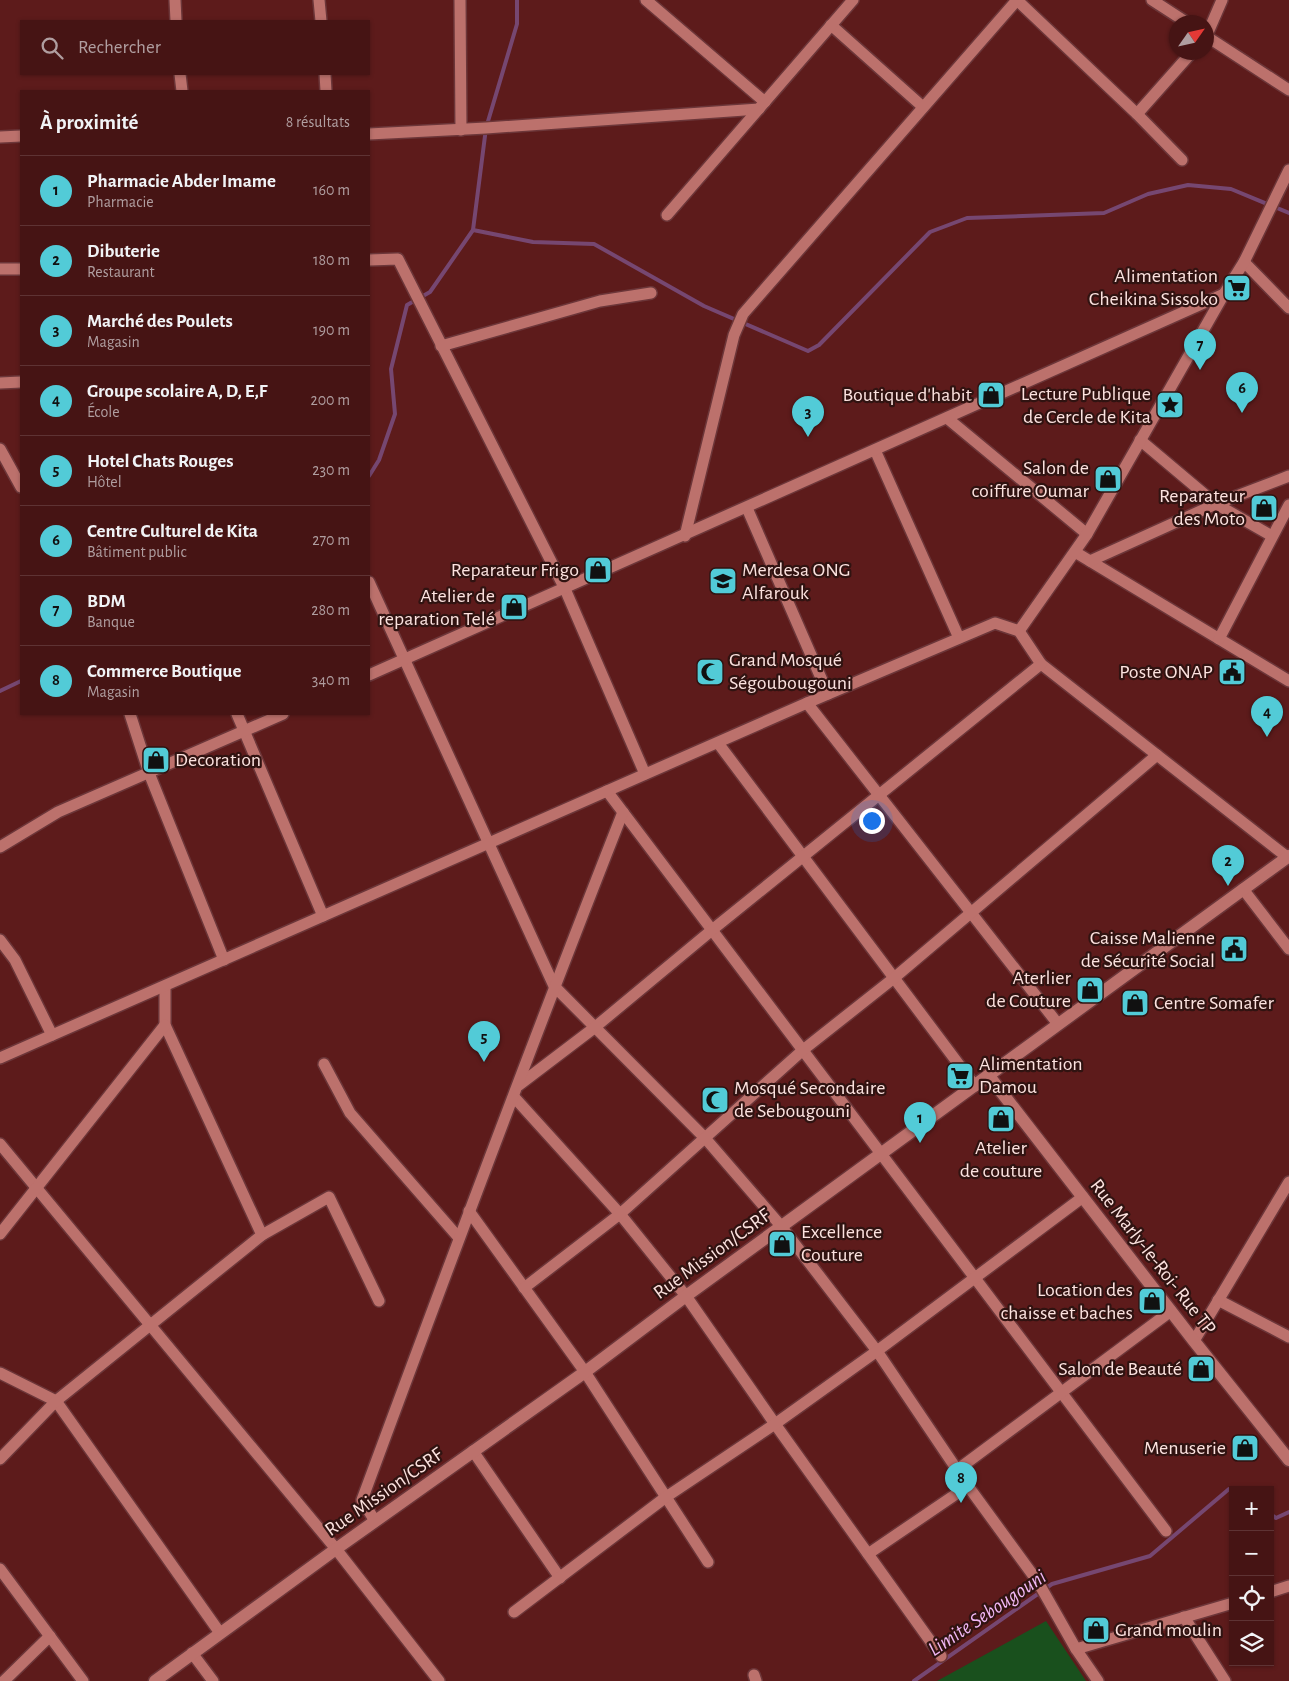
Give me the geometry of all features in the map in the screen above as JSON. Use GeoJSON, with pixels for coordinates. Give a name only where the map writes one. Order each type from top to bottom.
{"type":"FeatureCollection","features":[{"type":"Feature","properties":{"kind":"main road","name":"Rue Mission/CSRF"},"geometry":{"type":"LineString","coordinates":[[156,1681],[336,1549],[585,1372],[781,1226],[976,1086],[1288,856]]}},
{"type":"Feature","properties":{"kind":"main road","name":"Rue Marly-le-Roi- Rue TP"},"geometry":{"type":"LineString","coordinates":[[989,1076],[1289,1460]]}},
{"type":"Feature","properties":{"kind":"street"},"geometry":{"type":"LineString","coordinates":[[175,0],[176,20]]}},
{"type":"Feature","properties":{"kind":"street"},"geometry":{"type":"LineString","coordinates":[[319,0],[321,20]]}},
{"type":"Feature","properties":{"kind":"street"},"geometry":{"type":"LineString","coordinates":[[460,0],[461,130]]}},
{"type":"Feature","properties":{"kind":"street"},"geometry":{"type":"LineString","coordinates":[[646,0],[762,105]]}},
{"type":"Feature","properties":{"kind":"street"},"geometry":{"type":"LineString","coordinates":[[685,536],[734,335],[743,314],[1017,0],[1137,114],[1182,160]]}},
{"type":"Feature","properties":{"kind":"street"},"geometry":{"type":"LineString","coordinates":[[1152,0],[1175,15]]}},
{"type":"Feature","properties":{"kind":"street"},"geometry":{"type":"LineString","coordinates":[[1214,19],[1222,0]]}},
{"type":"Feature","properties":{"kind":"street"},"geometry":{"type":"LineString","coordinates":[[667,215],[831,26],[849,1]]}},
{"type":"Feature","properties":{"kind":"street"},"geometry":{"type":"LineString","coordinates":[[831,26],[923,107]]}},
{"type":"Feature","properties":{"kind":"street"},"geometry":{"type":"LineString","coordinates":[[1214,41],[1289,90]]}},
{"type":"Feature","properties":{"kind":"street"},"geometry":{"type":"LineString","coordinates":[[1137,114],[1185,60]]}},
{"type":"Feature","properties":{"kind":"street"},"geometry":{"type":"LineString","coordinates":[[180,75],[182,90]]}},
{"type":"Feature","properties":{"kind":"street"},"geometry":{"type":"LineString","coordinates":[[325,75],[326,90]]}},
{"type":"Feature","properties":{"kind":"street"},"geometry":{"type":"LineString","coordinates":[[370,134],[461,130],[762,105]]}},
{"type":"Feature","properties":{"kind":"street"},"geometry":{"type":"LineString","coordinates":[[0,137],[20,136]]}},
{"type":"Feature","properties":{"kind":"street"},"geometry":{"type":"LineString","coordinates":[[1019,631],[1087,534],[1244,262],[1289,170]]}},
{"type":"Feature","properties":{"kind":"street"},"geometry":{"type":"LineString","coordinates":[[370,260],[398,259],[565,589],[645,774]]}},
{"type":"Feature","properties":{"kind":"street"},"geometry":{"type":"LineString","coordinates":[[1244,262],[1289,308]]}},
{"type":"Feature","properties":{"kind":"street"},"geometry":{"type":"LineString","coordinates":[[0,270],[20,269]]}},
{"type":"Feature","properties":{"kind":"street"},"geometry":{"type":"LineString","coordinates":[[441,346],[600,301],[650,293]]}},
{"type":"Feature","properties":{"kind":"street"},"geometry":{"type":"LineString","coordinates":[[370,675],[685,536],[1224,294]]}},
{"type":"Feature","properties":{"kind":"street"},"geometry":{"type":"LineString","coordinates":[[0,383],[20,382]]}},
{"type":"Feature","properties":{"kind":"street"},"geometry":{"type":"LineString","coordinates":[[947,418],[1087,534]]}},
{"type":"Feature","properties":{"kind":"street"},"geometry":{"type":"LineString","coordinates":[[1140,440],[1216,504],[1272,536]]}},
{"type":"Feature","properties":{"kind":"street"},"geometry":{"type":"LineString","coordinates":[[0,449],[20,485]]}},
{"type":"Feature","properties":{"kind":"street"},"geometry":{"type":"LineString","coordinates":[[875,450],[959,638]]}},
{"type":"Feature","properties":{"kind":"street"},"geometry":{"type":"LineString","coordinates":[[1090,561],[1216,504],[1289,476]]}},
{"type":"Feature","properties":{"kind":"street"},"geometry":{"type":"LineString","coordinates":[[1219,639],[1289,504]]}},
{"type":"Feature","properties":{"kind":"street"},"geometry":{"type":"LineString","coordinates":[[747,508],[828,694]]}},
{"type":"Feature","properties":{"kind":"street"},"geometry":{"type":"LineString","coordinates":[[1075,552],[1289,681]]}},
{"type":"Feature","properties":{"kind":"street"},"geometry":{"type":"LineString","coordinates":[[370,584],[554,986],[705,1138],[781,1226],[877,1351],[968,1486],[1038,1582],[1076,1649],[1098,1681]]}},
{"type":"Feature","properties":{"kind":"street"},"geometry":{"type":"LineString","coordinates":[[0,1058],[807,703],[995,623],[1019,631],[1041,664],[1288,856]]}},
{"type":"Feature","properties":{"kind":"street"},"geometry":{"type":"LineString","coordinates":[[518,1086],[594,1028],[1041,664]]}},
{"type":"Feature","properties":{"kind":"street"},"geometry":{"type":"LineString","coordinates":[[807,703],[1058,1024]]}},
{"type":"Feature","properties":{"kind":"street"},"geometry":{"type":"LineString","coordinates":[[130,715],[149,773],[224,960]]}},
{"type":"Feature","properties":{"kind":"street"},"geometry":{"type":"LineString","coordinates":[[237,715],[323,916]]}},
{"type":"Feature","properties":{"kind":"street"},"geometry":{"type":"LineString","coordinates":[[0,847],[58,812],[281,715]]}},
{"type":"Feature","properties":{"kind":"street"},"geometry":{"type":"LineString","coordinates":[[718,743],[976,1086]]}},
{"type":"Feature","properties":{"kind":"street"},"geometry":{"type":"LineString","coordinates":[[524,1288],[620,1214],[803,1050],[894,978],[1157,755]]}},
{"type":"Feature","properties":{"kind":"street"},"geometry":{"type":"LineString","coordinates":[[607,791],[882,1153],[1166,1532]]}},
{"type":"Feature","properties":{"kind":"street"},"geometry":{"type":"LineString","coordinates":[[375,1521],[362,1500],[554,986],[623,812]]}},
{"type":"Feature","properties":{"kind":"street"},"geometry":{"type":"LineString","coordinates":[[1243,889],[1289,949]]}},
{"type":"Feature","properties":{"kind":"street"},"geometry":{"type":"LineString","coordinates":[[0,940],[15,960],[52,1035]]}},
{"type":"Feature","properties":{"kind":"street"},"geometry":{"type":"LineString","coordinates":[[165,986],[165,1025],[262,1235]]}},
{"type":"Feature","properties":{"kind":"street"},"geometry":{"type":"LineString","coordinates":[[0,1234],[165,1025]]}},
{"type":"Feature","properties":{"kind":"street"},"geometry":{"type":"LineString","coordinates":[[324,1064],[350,1113],[459,1238]]}},
{"type":"Feature","properties":{"kind":"street"},"geometry":{"type":"LineString","coordinates":[[514,1097],[620,1214],[686,1296],[941,1656]]}},
{"type":"Feature","properties":{"kind":"street"},"geometry":{"type":"LineString","coordinates":[[0,1144],[336,1549],[436,1679]]}},
{"type":"Feature","properties":{"kind":"street"},"geometry":{"type":"LineString","coordinates":[[1194,1340],[1289,1182]]}},
{"type":"Feature","properties":{"kind":"street"},"geometry":{"type":"LineString","coordinates":[[0,1459],[56,1401],[262,1235],[329,1197],[380,1301]]}},
{"type":"Feature","properties":{"kind":"street"},"geometry":{"type":"LineString","coordinates":[[514,1612],[666,1497],[775,1424],[877,1351],[1083,1197]]}},
{"type":"Feature","properties":{"kind":"street"},"geometry":{"type":"LineString","coordinates":[[469,1211],[585,1372],[708,1562]]}},
{"type":"Feature","properties":{"kind":"street"},"geometry":{"type":"LineString","coordinates":[[1218,1300],[1289,1337]]}},
{"type":"Feature","properties":{"kind":"street"},"geometry":{"type":"LineString","coordinates":[[957,1470],[1171,1311]]}},
{"type":"Feature","properties":{"kind":"street"},"geometry":{"type":"LineString","coordinates":[[0,1373],[56,1401],[220,1633]]}},
{"type":"Feature","properties":{"kind":"street"},"geometry":{"type":"LineString","coordinates":[[473,1451],[560,1578]]}},
{"type":"Feature","properties":{"kind":"street"},"geometry":{"type":"LineString","coordinates":[[868,1554],[968,1486]]}},
{"type":"Feature","properties":{"kind":"street"},"geometry":{"type":"LineString","coordinates":[[0,1569],[83,1681]]}},
{"type":"Feature","properties":{"kind":"street"},"geometry":{"type":"LineString","coordinates":[[1274,1591],[1288,1588]]}},
{"type":"Feature","properties":{"kind":"street"},"geometry":{"type":"LineString","coordinates":[[1076,1649],[1229,1604]]}},
{"type":"Feature","properties":{"kind":"street"},"geometry":{"type":"LineString","coordinates":[[1184,1617],[1225,1681]]}},
{"type":"Feature","properties":{"kind":"street"},"geometry":{"type":"LineString","coordinates":[[4,1681],[50,1636]]}},
{"type":"Feature","properties":{"kind":"street"},"geometry":{"type":"LineString","coordinates":[[192,1653],[213,1681]]}},
{"type":"Feature","properties":{"kind":"green space"},"geometry":{"type":"Polygon","coordinates":[[[1046,1621],[1086,1681],[937,1681],[1046,1621]]]}},
{"type":"Feature","properties":{"kind":"waterway"},"geometry":{"type":"LineString","coordinates":[[370,474],[379,460],[395,414],[391,369],[407,305],[430,292],[473,230],[486,128],[517,24],[517,0]]}},
{"type":"Feature","properties":{"kind":"waterway"},"geometry":{"type":"LineString","coordinates":[[473,230],[533,242],[594,244],[704,306],[808,351],[819,345],[930,232],[967,218],[1104,213],[1148,194],[1188,185],[1231,189],[1289,213]]}},
{"type":"Feature","properties":{"kind":"waterway"},"geometry":{"type":"LineString","coordinates":[[0,691],[20,681]]}},
{"type":"Feature","properties":{"kind":"waterway","name":"Limite Sebougouni"},"geometry":{"type":"LineString","coordinates":[[914,1681],[1052,1584],[1150,1556],[1229,1489]]}},
{"type":"Feature","properties":{"kind":"waterway","name":"Limite Sebougouni"},"geometry":{"type":"LineString","coordinates":[[1274,1517],[1276,1518],[1289,1512]]}},
{"type":"Feature","properties":{"kind":"place","name":"Alimentation Cheikina Sissoko"},"geometry":{"type":"Point","coordinates":[1237,288]}},
{"type":"Feature","properties":{"kind":"place","name":"BDM"},"geometry":{"type":"Point","coordinates":[1200,370]}},
{"type":"Feature","properties":{"kind":"place","name":"Boutique d'habit"},"geometry":{"type":"Point","coordinates":[991,395]}},
{"type":"Feature","properties":{"kind":"place","name":"Lecture Publique de Cercle de Kita"},"geometry":{"type":"Point","coordinates":[1170,405]}},
{"type":"Feature","properties":{"kind":"place","name":"Centre Culturel de Kita"},"geometry":{"type":"Point","coordinates":[1242,413]}},
{"type":"Feature","properties":{"kind":"place","name":"Marché des Poulets"},"geometry":{"type":"Point","coordinates":[808,437]}},
{"type":"Feature","properties":{"kind":"place","name":"Salon de coiffure Oumar"},"geometry":{"type":"Point","coordinates":[1108,479]}},
{"type":"Feature","properties":{"kind":"place","name":"Reparateur des Moto"},"geometry":{"type":"Point","coordinates":[1264,508]}},
{"type":"Feature","properties":{"kind":"place","name":"Reparateur Frigo"},"geometry":{"type":"Point","coordinates":[598,570]}},
{"type":"Feature","properties":{"kind":"place","name":"Merdesa ONG Alfarouk"},"geometry":{"type":"Point","coordinates":[723,581]}},
{"type":"Feature","properties":{"kind":"place","name":"Atelier de reparation Telé"},"geometry":{"type":"Point","coordinates":[514,607]}},
{"type":"Feature","properties":{"kind":"place","name":"Grand Mosqué Ségoubougouni"},"geometry":{"type":"Point","coordinates":[710,672]}},
{"type":"Feature","properties":{"kind":"place","name":"Poste ONAP"},"geometry":{"type":"Point","coordinates":[1232,672]}},
{"type":"Feature","properties":{"kind":"place","name":"Groupe scolaire A, D, E,F"},"geometry":{"type":"Point","coordinates":[1267,737]}},
{"type":"Feature","properties":{"kind":"place","name":"Decoration"},"geometry":{"type":"Point","coordinates":[156,760]}},
{"type":"Feature","properties":{"kind":"place","name":"Dibuterie"},"geometry":{"type":"Point","coordinates":[1228,886]}},
{"type":"Feature","properties":{"kind":"place","name":"Caisse Malienne de Sécurité Social"},"geometry":{"type":"Point","coordinates":[1234,949]}},
{"type":"Feature","properties":{"kind":"place","name":"Aterlier de Couture"},"geometry":{"type":"Point","coordinates":[1090,990]}},
{"type":"Feature","properties":{"kind":"place","name":"Centre Somafer"},"geometry":{"type":"Point","coordinates":[1135,1003]}},
{"type":"Feature","properties":{"kind":"place","name":"Hotel Chats Rouges"},"geometry":{"type":"Point","coordinates":[484,1062]}},
{"type":"Feature","properties":{"kind":"place","name":"Alimentation Damou"},"geometry":{"type":"Point","coordinates":[960,1076]}},
{"type":"Feature","properties":{"kind":"place","name":"Mosqué Secondaire de Sebougouni"},"geometry":{"type":"Point","coordinates":[715,1100]}},
{"type":"Feature","properties":{"kind":"place","name":"Atelier de couture"},"geometry":{"type":"Point","coordinates":[1001,1119]}},
{"type":"Feature","properties":{"kind":"place","name":"Pharmacie Abder Imame"},"geometry":{"type":"Point","coordinates":[920,1143]}},
{"type":"Feature","properties":{"kind":"place","name":"Excellence Couture"},"geometry":{"type":"Point","coordinates":[782,1244]}},
{"type":"Feature","properties":{"kind":"place","name":"Location des chaisse et baches"},"geometry":{"type":"Point","coordinates":[1152,1301]}},
{"type":"Feature","properties":{"kind":"place","name":"Salon de Beauté"},"geometry":{"type":"Point","coordinates":[1201,1369]}},
{"type":"Feature","properties":{"kind":"place","name":"Menuserie"},"geometry":{"type":"Point","coordinates":[1245,1448]}},
{"type":"Feature","properties":{"kind":"place","name":"Commerce Boutique"},"geometry":{"type":"Point","coordinates":[961,1503]}},
{"type":"Feature","properties":{"kind":"place","name":"Grand moulin"},"geometry":{"type":"Point","coordinates":[1096,1630]}}]}
